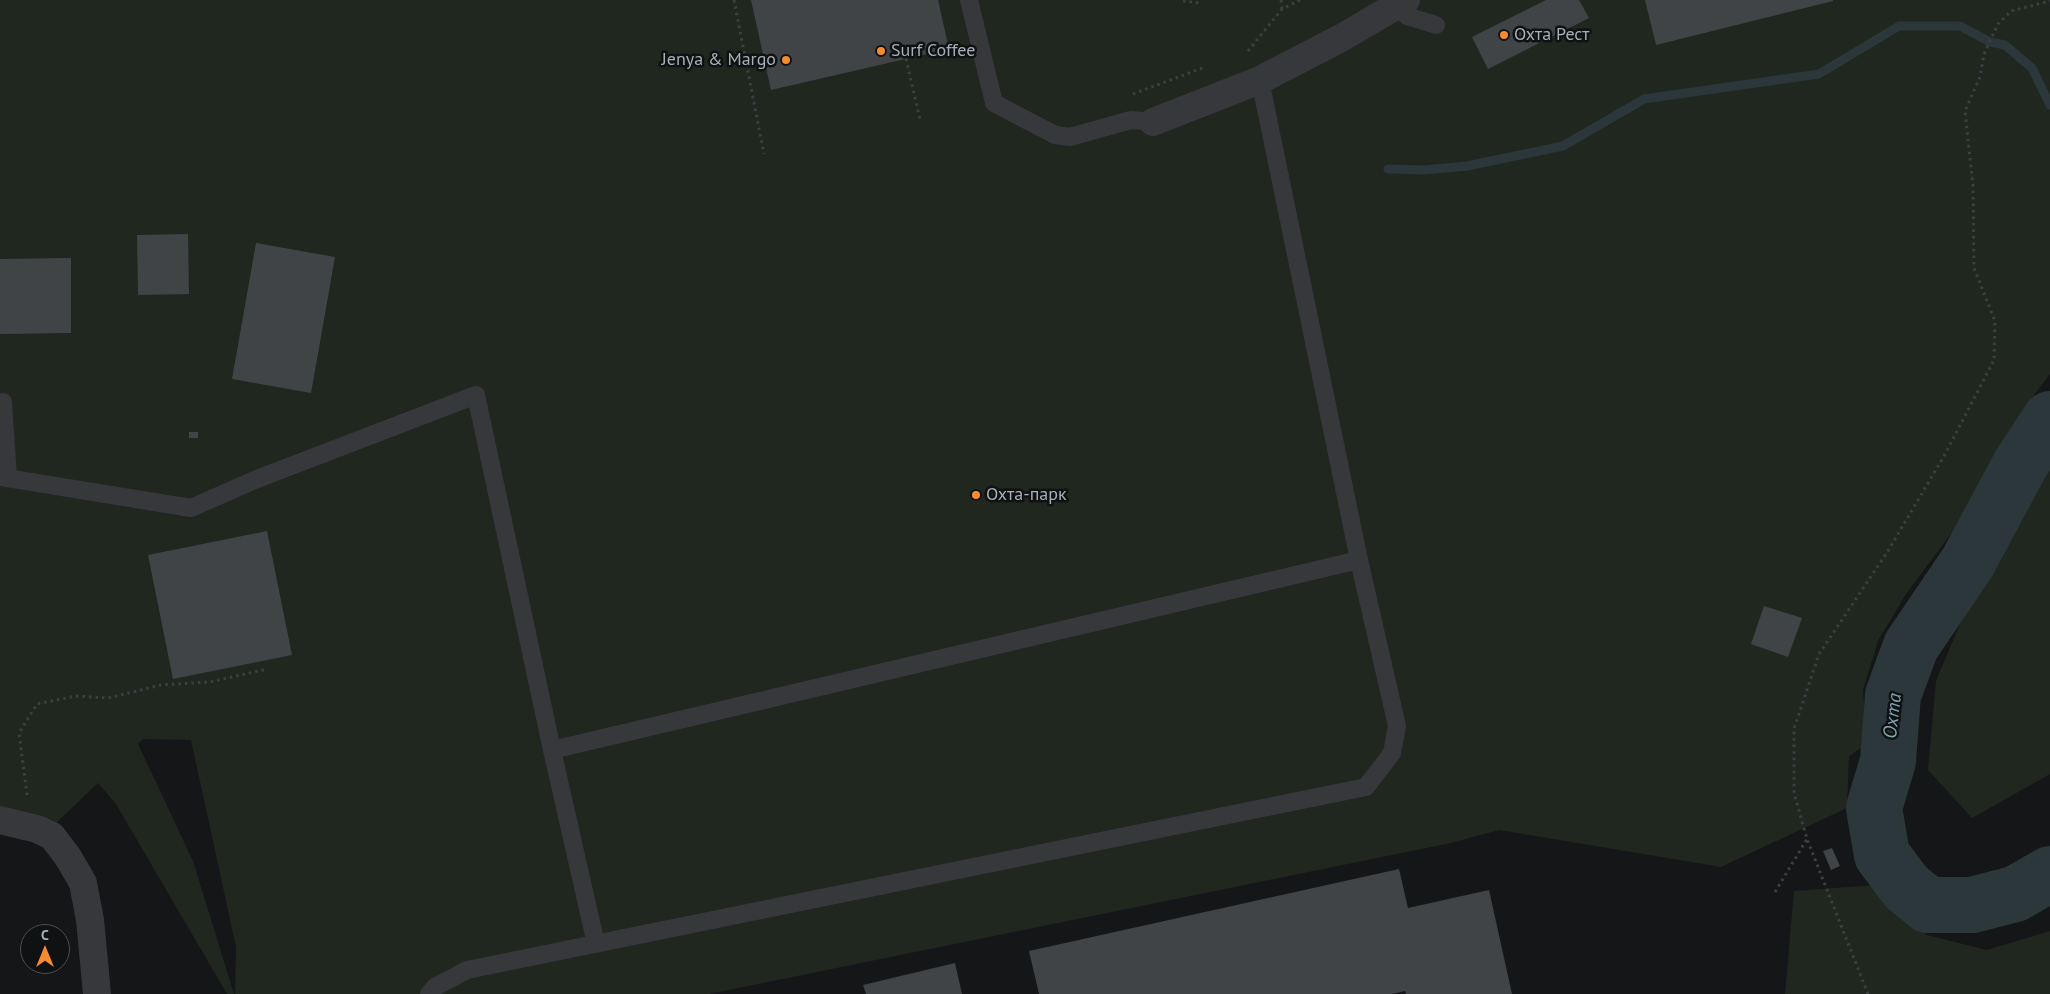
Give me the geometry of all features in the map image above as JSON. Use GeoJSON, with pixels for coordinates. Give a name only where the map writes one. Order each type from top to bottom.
{"type":"FeatureCollection","features":[{"type":"Feature","properties":{"kind":"street"},"geometry":{"type":"LineString","coordinates":[[1153,122],[1260,80],[1343,37],[1401,3]]}},
{"type":"Feature","properties":{"kind":"street"},"geometry":{"type":"LineString","coordinates":[[3,823],[37,829],[52,836],[68,857],[82,883],[90,920],[97,994]]}},
{"type":"Feature","properties":{"kind":"lane"},"geometry":{"type":"LineString","coordinates":[[968,0],[994,103],[1055,135],[1070,137],[1131,120],[1153,122]]}},
{"type":"Feature","properties":{"kind":"lane"},"geometry":{"type":"LineString","coordinates":[[1401,3],[1407,16],[1436,26]]}},
{"type":"Feature","properties":{"kind":"lane"},"geometry":{"type":"LineString","coordinates":[[429,994],[435,987],[467,970],[1366,787],[1392,753],[1397,726],[1359,560],[1260,80]]}},
{"type":"Feature","properties":{"kind":"lane"},"geometry":{"type":"LineString","coordinates":[[4,402],[4,477],[191,508],[257,479],[476,395],[552,750],[596,944]]}},
{"type":"Feature","properties":{"kind":"lane"},"geometry":{"type":"LineString","coordinates":[[552,750],[1359,560]]}},
{"type":"Feature","properties":{"kind":"path"},"geometry":{"type":"LineString","coordinates":[[734,0],[764,154]]}},
{"type":"Feature","properties":{"kind":"path"},"geometry":{"type":"LineString","coordinates":[[1281,0],[1282,9]]}},
{"type":"Feature","properties":{"kind":"path"},"geometry":{"type":"LineString","coordinates":[[1240,54],[1249,50],[1282,9],[1300,0]]}},
{"type":"Feature","properties":{"kind":"path"},"geometry":{"type":"LineString","coordinates":[[1183,1],[1199,3]]}},
{"type":"Feature","properties":{"kind":"path"},"geometry":{"type":"LineString","coordinates":[[1868,994],[1807,839],[1794,793],[1794,729],[1819,654],[1888,551],[1944,456],[1994,360],[1995,321],[1974,268],[1973,186],[1965,111],[1980,77],[1984,54],[1998,24],[2011,12],[2036,2],[2050,1]]}},
{"type":"Feature","properties":{"kind":"path"},"geometry":{"type":"LineString","coordinates":[[906,59],[920,119]]}},
{"type":"Feature","properties":{"kind":"path"},"geometry":{"type":"LineString","coordinates":[[1128,96],[1212,64]]}},
{"type":"Feature","properties":{"kind":"path"},"geometry":{"type":"LineString","coordinates":[[37,829],[28,799],[19,733],[37,704],[76,696],[108,698],[161,685],[210,682],[267,669]]}},
{"type":"Feature","properties":{"kind":"path"},"geometry":{"type":"LineString","coordinates":[[1775,892],[1807,839]]}},
{"type":"Feature","properties":{"kind":"shaded area","name":"Охта-парк"},"geometry":{"type":"Polygon","coordinates":[[[0,0],[2050,0],[2050,374],[2028,403],[2004,463],[1906,594],[1878,641],[1863,690],[1867,744],[1849,756],[1847,808],[1721,867],[1499,830],[1451,843],[709,994],[235,994],[236,947],[191,740],[143,739],[138,744],[193,861],[234,994],[227,994],[116,804],[98,783],[55,824],[0,815],[0,0]]]}},
{"type":"Feature","properties":{"kind":"shaded area"},"geometry":{"type":"Polygon","coordinates":[[[2050,452],[2050,774],[1972,818],[1928,770],[1936,681],[1978,581],[2050,452]]]}},
{"type":"Feature","properties":{"kind":"shaded area"},"geometry":{"type":"Polygon","coordinates":[[[1876,885],[1927,935],[1987,950],[2050,931],[2050,994],[1785,994],[1794,891],[1876,885]]]}},
{"type":"Feature","properties":{"kind":"building"},"geometry":{"type":"Polygon","coordinates":[[[751,0],[938,0],[949,49],[771,90],[751,0]]]}},
{"type":"Feature","properties":{"kind":"building"},"geometry":{"type":"Polygon","coordinates":[[[1546,0],[1579,0],[1589,18],[1488,69],[1472,37],[1546,0]]]}},
{"type":"Feature","properties":{"kind":"building"},"geometry":{"type":"Polygon","coordinates":[[[1645,0],[1833,0],[1833,1],[1656,45],[1645,0]]]}},
{"type":"Feature","properties":{"kind":"building"},"geometry":{"type":"Polygon","coordinates":[[[188,234],[189,294],[138,295],[137,235],[188,234]]]}},
{"type":"Feature","properties":{"kind":"building"},"geometry":{"type":"Polygon","coordinates":[[[256,243],[335,257],[311,393],[232,379],[256,243]]]}},
{"type":"Feature","properties":{"kind":"building"},"geometry":{"type":"Polygon","coordinates":[[[71,258],[71,333],[0,334],[0,259],[71,258]]]}},
{"type":"Feature","properties":{"kind":"building"},"geometry":{"type":"Polygon","coordinates":[[[189,432],[198,432],[198,438],[189,438],[189,432]]]}},
{"type":"Feature","properties":{"kind":"building"},"geometry":{"type":"Polygon","coordinates":[[[267,531],[292,655],[173,679],[148,555],[267,531]]]}},
{"type":"Feature","properties":{"kind":"building"},"geometry":{"type":"Polygon","coordinates":[[[1764,606],[1802,618],[1788,657],[1751,644],[1764,606]]]}},
{"type":"Feature","properties":{"kind":"building"},"geometry":{"type":"Polygon","coordinates":[[[1832,848],[1840,866],[1831,870],[1823,851],[1832,848]]]}},
{"type":"Feature","properties":{"kind":"building"},"geometry":{"type":"Polygon","coordinates":[[[1399,869],[1408,908],[1489,890],[1512,994],[1406,994],[1405,991],[1392,994],[1039,994],[1029,951],[1399,869]]]}},
{"type":"Feature","properties":{"kind":"building"},"geometry":{"type":"Polygon","coordinates":[[[955,963],[962,994],[866,994],[863,985],[955,963]]]}},
{"type":"Feature","properties":{"kind":"waterway"},"geometry":{"type":"LineString","coordinates":[[1388,169],[1424,170],[1467,166],[1563,146],[1644,99],[1819,74],[1899,26],[1960,26],[1990,42],[2005,45],[2032,68],[2050,105]]}},
{"type":"Feature","properties":{"kind":"waterway","name":"Охта"},"geometry":{"type":"LineString","coordinates":[[2050,419],[2020,465],[1968,562],[1911,646],[1893,695],[1888,761],[1874,808],[1882,855],[1906,887],[1928,905],[1972,905],[2015,894],[2050,874]]}},
{"type":"Feature","properties":{"kind":"place","name":"Охта Рест"},"geometry":{"type":"Point","coordinates":[1504,35]}},
{"type":"Feature","properties":{"kind":"place","name":"Surf Coffee"},"geometry":{"type":"Point","coordinates":[881,51]}},
{"type":"Feature","properties":{"kind":"place","name":"Jenya & Margo"},"geometry":{"type":"Point","coordinates":[786,60]}},
{"type":"Feature","properties":{"kind":"place","name":"Охта-парк"},"geometry":{"type":"Point","coordinates":[976,495]}}]}
